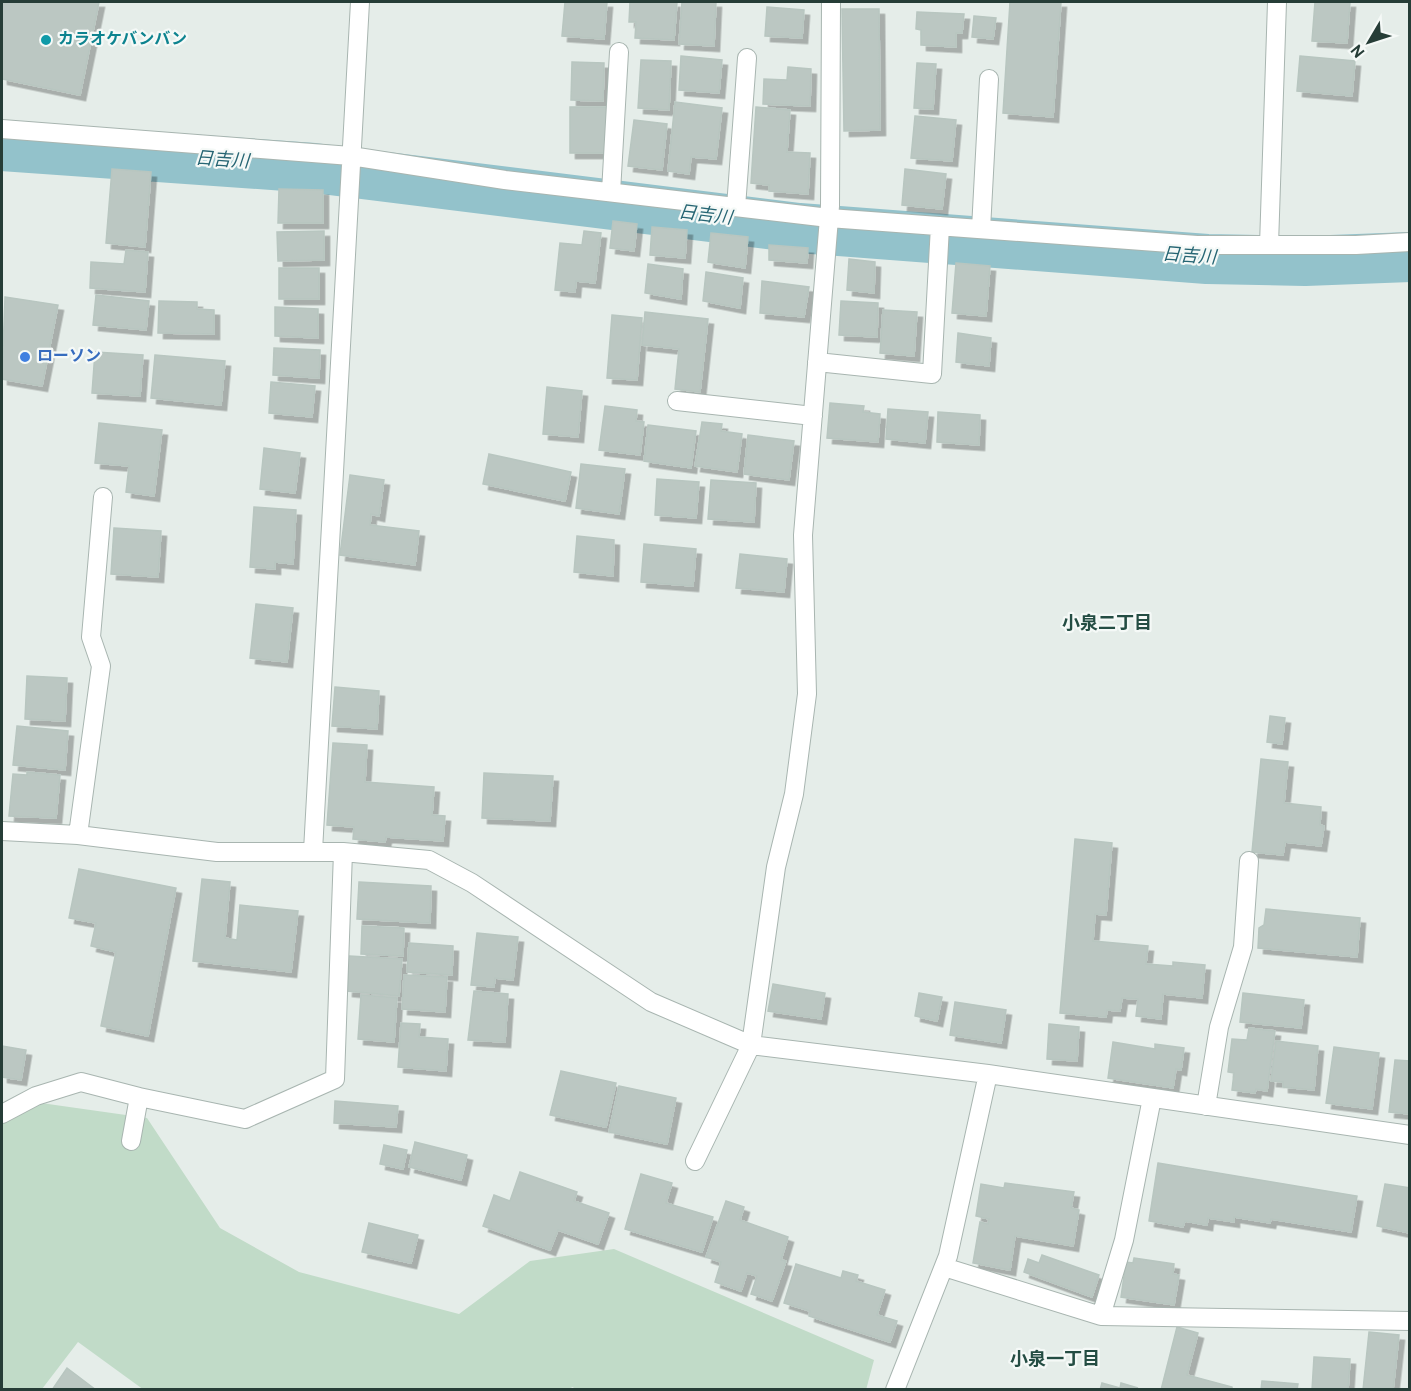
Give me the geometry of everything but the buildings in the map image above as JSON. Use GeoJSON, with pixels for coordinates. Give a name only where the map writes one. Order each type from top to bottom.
{"type":"FeatureCollection","features":[{"type":"Feature","properties":{"kind":"street"},"geometry":{"type":"LineString","coordinates":[[313,851],[360,2]]}},
{"type":"Feature","properties":{"kind":"street"},"geometry":{"type":"LineString","coordinates":[[695,1161],[751,1046],[776,867],[794,794],[807,694],[803,536],[829,218],[831,2]]}},
{"type":"Feature","properties":{"kind":"street"},"geometry":{"type":"LineString","coordinates":[[1269,245],[1277,2]]}},
{"type":"Feature","properties":{"kind":"street"},"geometry":{"type":"LineString","coordinates":[[611,192],[619,52]]}},
{"type":"Feature","properties":{"kind":"street"},"geometry":{"type":"LineString","coordinates":[[736,207],[747,58]]}},
{"type":"Feature","properties":{"kind":"street"},"geometry":{"type":"LineString","coordinates":[[981,229],[989,79]]}},
{"type":"Feature","properties":{"kind":"street"},"geometry":{"type":"LineString","coordinates":[[2,129],[351,156],[505,180],[829,218],[1197,245],[1410,242]]}},
{"type":"Feature","properties":{"kind":"street"},"geometry":{"type":"LineString","coordinates":[[817,362],[932,374],[940,226]]}},
{"type":"Feature","properties":{"kind":"street"},"geometry":{"type":"LineString","coordinates":[[676,401],[813,416]]}},
{"type":"Feature","properties":{"kind":"street"},"geometry":{"type":"LineString","coordinates":[[78,835],[101,666],[91,637],[103,497]]}},
{"type":"Feature","properties":{"kind":"street"},"geometry":{"type":"LineString","coordinates":[[2,831],[78,835],[218,852],[343,852],[429,860],[472,883],[651,1002],[751,1046],[988,1074],[1410,1135]]}},
{"type":"Feature","properties":{"kind":"street"},"geometry":{"type":"LineString","coordinates":[[2,1114],[36,1096],[81,1082],[139,1097],[245,1119],[335,1079],[343,852]]}},
{"type":"Feature","properties":{"kind":"street"},"geometry":{"type":"LineString","coordinates":[[1206,1106],[1219,1027],[1243,946],[1249,861]]}},
{"type":"Feature","properties":{"kind":"street"},"geometry":{"type":"LineString","coordinates":[[894,1389],[944,1267],[988,1074]]}},
{"type":"Feature","properties":{"kind":"street"},"geometry":{"type":"LineString","coordinates":[[131,1141],[139,1097]]}},
{"type":"Feature","properties":{"kind":"street"},"geometry":{"type":"LineString","coordinates":[[1101,1316],[1124,1240],[1152,1098]]}},
{"type":"Feature","properties":{"kind":"street"},"geometry":{"type":"LineString","coordinates":[[944,1267],[1101,1316],[1410,1321]]}},
{"type":"Feature","properties":{"kind":"green space"},"geometry":{"type":"Polygon","coordinates":[[[34,1102],[147,1118],[220,1228],[299,1272],[459,1314],[530,1261],[614,1249],[874,1360],[866,1390],[575,1390],[573,1387],[565,1390],[144,1390],[78,1342],[42,1389],[2,1390],[2,1119],[34,1102]]]}},
{"type":"Feature","properties":{"kind":"waterway","name":"日吉川"},"geometry":{"type":"LineString","coordinates":[[2,146],[314,168],[799,228],[1207,259],[1305,261],[1410,257]]}},
{"type":"Feature","properties":{"kind":"place","name":"カラオケバンバン"},"geometry":{"type":"Point","coordinates":[46,40]}},
{"type":"Feature","properties":{"kind":"place","name":"ローソン"},"geometry":{"type":"Point","coordinates":[25,357]}},
{"type":"Feature","properties":{"kind":"district","name":"小泉二丁目"},"geometry":{"type":"Point","coordinates":[1107,624]}},
{"type":"Feature","properties":{"kind":"district","name":"小泉一丁目"},"geometry":{"type":"Point","coordinates":[1055,1360]}}]}
